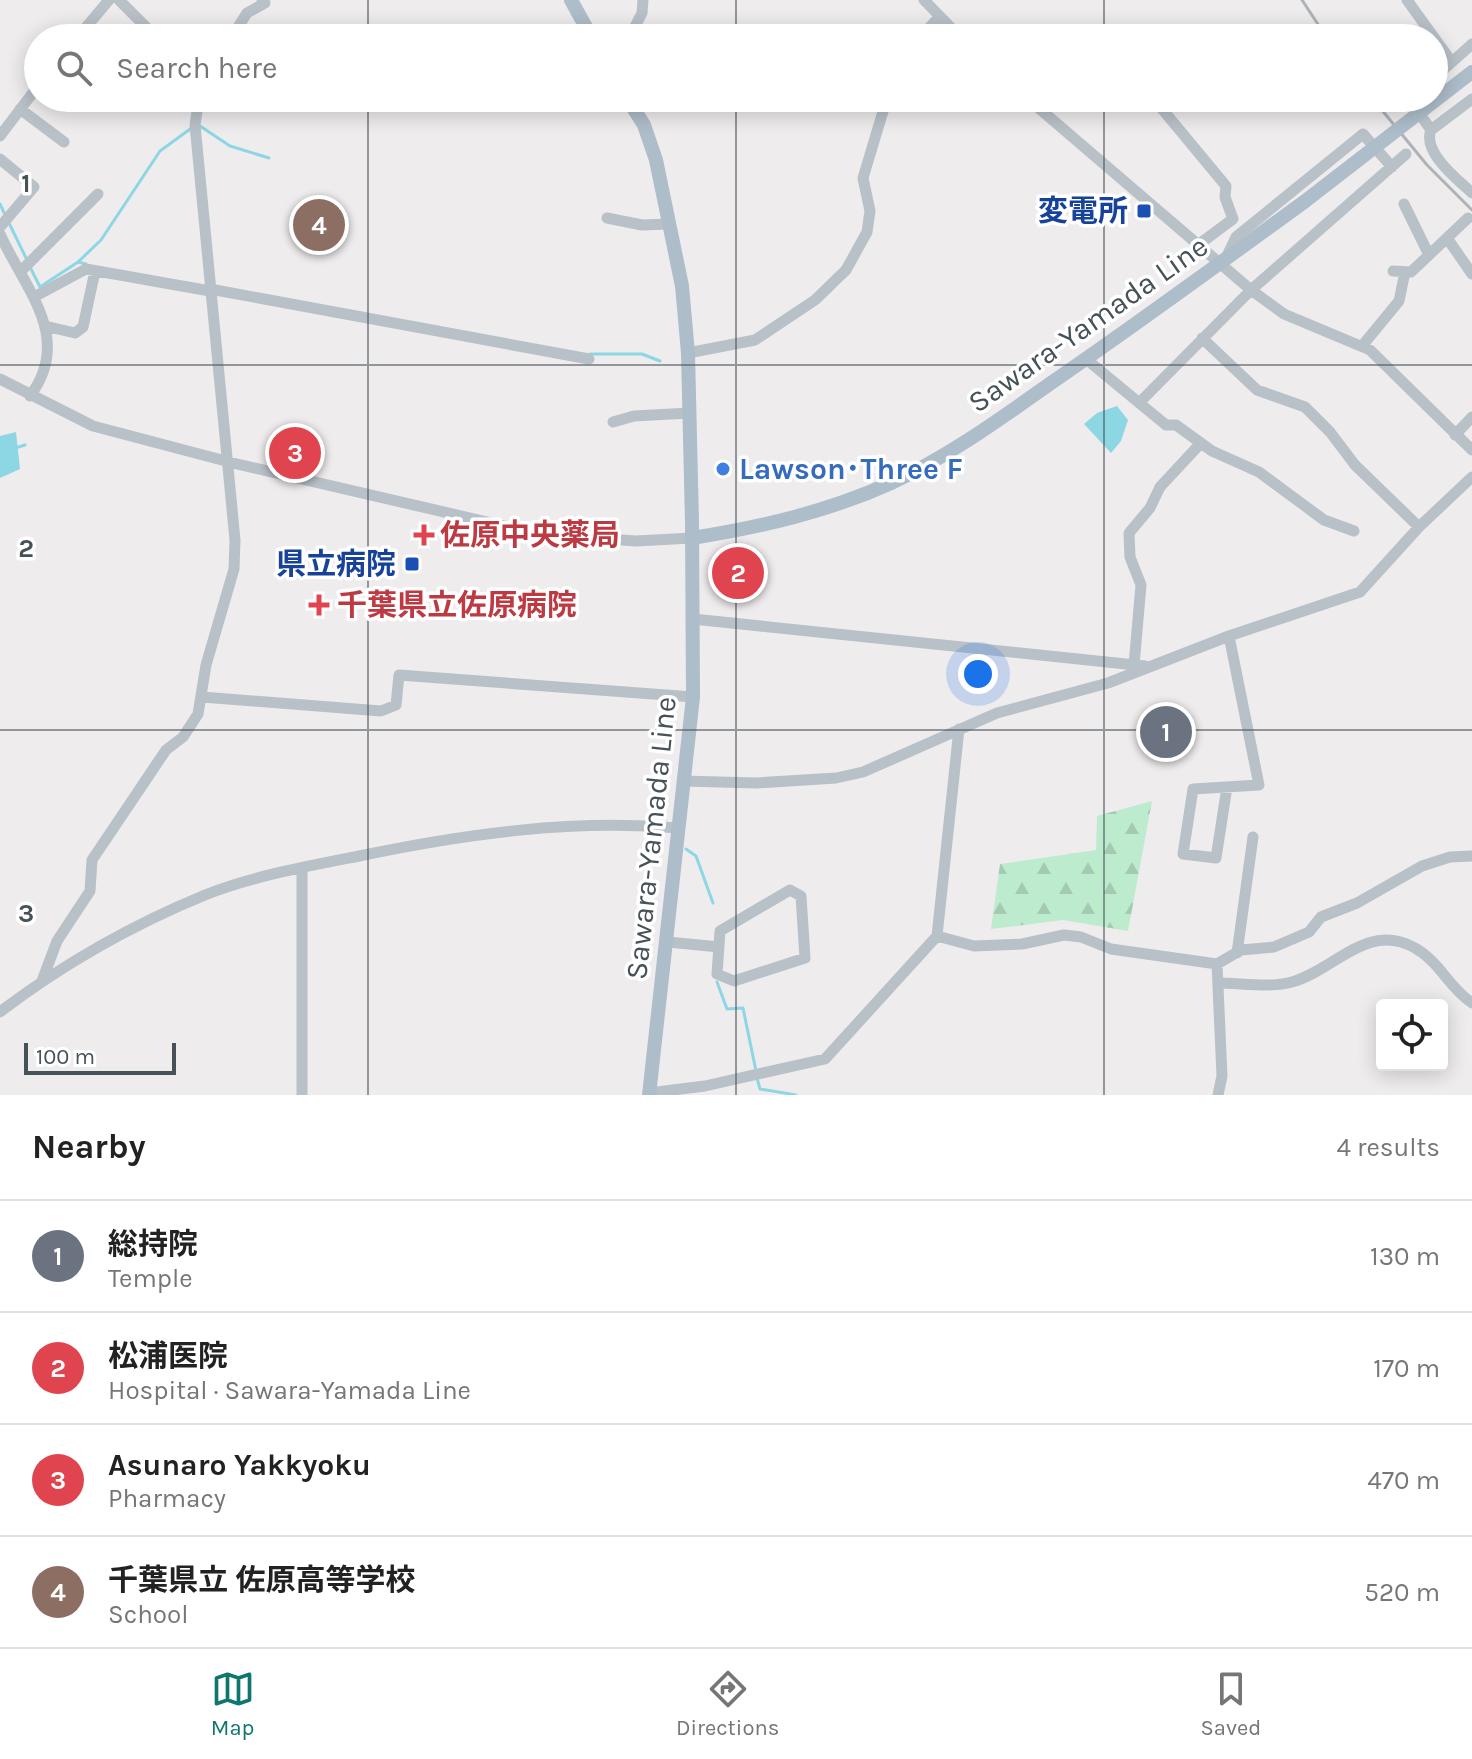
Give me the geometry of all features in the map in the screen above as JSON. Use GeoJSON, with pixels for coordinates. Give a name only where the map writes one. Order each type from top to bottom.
{"type":"FeatureCollection","features":[{"type":"Feature","properties":{"kind":"main road"},"geometry":{"type":"LineString","coordinates":[[571,0],[584,24]]}},
{"type":"Feature","properties":{"kind":"main road","name":"Sawara-Yamada Line"},"geometry":{"type":"LineString","coordinates":[[1448,91],[1472,72]]}},
{"type":"Feature","properties":{"kind":"main road","name":"Sawara-Yamada Line"},"geometry":{"type":"LineString","coordinates":[[635,112],[651,142],[682,286],[688,353],[692,538],[693,697],[649,1094]]}},
{"type":"Feature","properties":{"kind":"main road","name":"Sawara-Yamada Line"},"geometry":{"type":"LineString","coordinates":[[692,538],[778,523],[824,510],[892,483],[956,448],[1222,262],[1420,112]]}},
{"type":"Feature","properties":{"kind":"street"},"geometry":{"type":"LineString","coordinates":[[89,24],[109,0]]}},
{"type":"Feature","properties":{"kind":"street"},"geometry":{"type":"LineString","coordinates":[[119,0],[143,24]]}},
{"type":"Feature","properties":{"kind":"street"},"geometry":{"type":"LineString","coordinates":[[240,24],[247,13],[265,3],[262,0]]}},
{"type":"Feature","properties":{"kind":"street"},"geometry":{"type":"LineString","coordinates":[[636,24],[642,13],[643,0]]}},
{"type":"Feature","properties":{"kind":"street"},"geometry":{"type":"LineString","coordinates":[[924,0],[948,24]]}},
{"type":"Feature","properties":{"kind":"street"},"geometry":{"type":"LineString","coordinates":[[1407,0],[1424,24]]}},
{"type":"Feature","properties":{"kind":"street"},"geometry":{"type":"LineString","coordinates":[[933,24],[940,16]]}},
{"type":"Feature","properties":{"kind":"street"},"geometry":{"type":"LineString","coordinates":[[1448,64],[1472,44]]}},
{"type":"Feature","properties":{"kind":"street"},"geometry":{"type":"LineString","coordinates":[[1448,57],[1451,61]]}},
{"type":"Feature","properties":{"kind":"street"},"geometry":{"type":"LineString","coordinates":[[1431,130],[1472,99]]}},
{"type":"Feature","properties":{"kind":"street"},"geometry":{"type":"LineString","coordinates":[[0,136],[24,104]]}},
{"type":"Feature","properties":{"kind":"street"},"geometry":{"type":"LineString","coordinates":[[20,109],[64,142]]}},
{"type":"Feature","properties":{"kind":"street"},"geometry":{"type":"LineString","coordinates":[[42,981],[57,941],[87,897],[92,860],[166,750],[183,737],[194,723],[202,697],[206,665],[234,569],[235,540],[195,127],[197,112]]}},
{"type":"Feature","properties":{"kind":"street"},"geometry":{"type":"LineString","coordinates":[[688,353],[748,343],[763,336],[815,300],[846,270],[867,232],[870,211],[863,178],[883,112]]}},
{"type":"Feature","properties":{"kind":"street"},"geometry":{"type":"LineString","coordinates":[[1043,112],[1251,290],[1284,314],[1362,346],[1472,450]]}},
{"type":"Feature","properties":{"kind":"street"},"geometry":{"type":"LineString","coordinates":[[1165,112],[1226,186],[1225,197],[1233,219],[1198,245]]}},
{"type":"Feature","properties":{"kind":"street"},"geometry":{"type":"LineString","coordinates":[[1418,112],[1431,130],[1431,149],[1472,193]]}},
{"type":"Feature","properties":{"kind":"street"},"geometry":{"type":"LineString","coordinates":[[1222,262],[1236,237],[1363,134],[1392,167]]}},
{"type":"Feature","properties":{"kind":"street"},"geometry":{"type":"LineString","coordinates":[[1140,402],[1251,290],[1406,154]]}},
{"type":"Feature","properties":{"kind":"street"},"geometry":{"type":"LineString","coordinates":[[0,159],[34,187],[0,227]]}},
{"type":"Feature","properties":{"kind":"street"},"geometry":{"type":"LineString","coordinates":[[21,271],[98,194]]}},
{"type":"Feature","properties":{"kind":"street"},"geometry":{"type":"LineString","coordinates":[[1404,204],[1429,255]]}},
{"type":"Feature","properties":{"kind":"street"},"geometry":{"type":"LineString","coordinates":[[607,218],[642,225],[669,224]]}},
{"type":"Feature","properties":{"kind":"street"},"geometry":{"type":"LineString","coordinates":[[1362,346],[1399,301],[1399,272],[1411,272],[1468,218]]}},
{"type":"Feature","properties":{"kind":"street"},"geometry":{"type":"LineString","coordinates":[[0,234],[3,248],[21,271],[45,326],[45,370],[30,396]]}},
{"type":"Feature","properties":{"kind":"street"},"geometry":{"type":"LineString","coordinates":[[1447,238],[1472,274]]}},
{"type":"Feature","properties":{"kind":"street"},"geometry":{"type":"LineString","coordinates":[[34,297],[86,269],[210,288],[589,359]]}},
{"type":"Feature","properties":{"kind":"street"},"geometry":{"type":"LineString","coordinates":[[45,326],[75,333],[83,327],[95,271]]}},
{"type":"Feature","properties":{"kind":"street"},"geometry":{"type":"LineString","coordinates":[[1202,338],[1257,390],[1305,407],[1330,432],[1355,465],[1419,527]]}},
{"type":"Feature","properties":{"kind":"street"},"geometry":{"type":"LineString","coordinates":[[1086,359],[1166,425],[1176,425],[1200,444],[1259,472],[1324,520],[1354,531]]}},
{"type":"Feature","properties":{"kind":"street"},"geometry":{"type":"LineString","coordinates":[[0,379],[30,396],[121,435],[539,534],[636,541],[692,538]]}},
{"type":"Feature","properties":{"kind":"street"},"geometry":{"type":"LineString","coordinates":[[613,422],[634,416],[690,413]]}},
{"type":"Feature","properties":{"kind":"street"},"geometry":{"type":"LineString","coordinates":[[1455,435],[1472,417]]}},
{"type":"Feature","properties":{"kind":"street"},"geometry":{"type":"LineString","coordinates":[[1134,665],[1141,585],[1130,557],[1129,533],[1150,508],[1160,487],[1200,444]]}},
{"type":"Feature","properties":{"kind":"street"},"geometry":{"type":"LineString","coordinates":[[683,781],[756,783],[836,778],[863,772],[997,713],[1108,683],[1229,636],[1360,592],[1419,527],[1472,477]]}},
{"type":"Feature","properties":{"kind":"street"},"geometry":{"type":"LineString","coordinates":[[693,619],[1150,666]]}},
{"type":"Feature","properties":{"kind":"street"},"geometry":{"type":"LineString","coordinates":[[1227,787],[1216,858],[1183,854],[1193,789],[1259,785],[1229,636]]}},
{"type":"Feature","properties":{"kind":"street"},"geometry":{"type":"LineString","coordinates":[[202,697],[381,711],[396,705],[399,675],[693,697]]}},
{"type":"Feature","properties":{"kind":"street"},"geometry":{"type":"LineString","coordinates":[[649,1094],[825,1059],[937,936],[959,729]]}},
{"type":"Feature","properties":{"kind":"street"},"geometry":{"type":"LineString","coordinates":[[0,1012],[42,981],[115,937],[208,894],[302,868],[453,837],[525,827],[679,828]]}},
{"type":"Feature","properties":{"kind":"street"},"geometry":{"type":"LineString","coordinates":[[1237,953],[1253,837]]}},
{"type":"Feature","properties":{"kind":"street"},"geometry":{"type":"LineString","coordinates":[[937,936],[974,946],[1022,944],[1064,935],[1081,937],[1111,949],[1217,964],[1237,953],[1274,947],[1309,932],[1321,917],[1357,903],[1422,866],[1450,857],[1472,856]]}},
{"type":"Feature","properties":{"kind":"street"},"geometry":{"type":"LineString","coordinates":[[302,868],[302,1095]]}},
{"type":"Feature","properties":{"kind":"street"},"geometry":{"type":"LineString","coordinates":[[790,890],[801,896],[805,958],[734,981],[717,974],[719,947],[720,931],[741,916],[779,893],[790,890]]}},
{"type":"Feature","properties":{"kind":"street"},"geometry":{"type":"LineString","coordinates":[[1218,983],[1291,982],[1366,941],[1390,941],[1412,946],[1435,960],[1460,995],[1472,1003]]}},
{"type":"Feature","properties":{"kind":"street"},"geometry":{"type":"LineString","coordinates":[[668,942],[719,947]]}},
{"type":"Feature","properties":{"kind":"street"},"geometry":{"type":"LineString","coordinates":[[1217,964],[1222,1076],[1218,1095]]}},
{"type":"Feature","properties":{"kind":"green space"},"geometry":{"type":"Polygon","coordinates":[[[1152,801],[1128,931],[1063,920],[991,929],[1000,864],[1096,850],[1097,816],[1152,801]]]}},
{"type":"Feature","properties":{"kind":"water"},"geometry":{"type":"Polygon","coordinates":[[[1117,406],[1128,420],[1121,441],[1111,453],[1084,424],[1097,413],[1117,406]]]}},
{"type":"Feature","properties":{"kind":"water"},"geometry":{"type":"Polygon","coordinates":[[[16,432],[20,469],[0,478],[0,436],[16,432]]]}},
{"type":"Feature","properties":{"kind":"waterway"},"geometry":{"type":"LineString","coordinates":[[200,126],[230,146],[269,158]]}},
{"type":"Feature","properties":{"kind":"waterway"},"geometry":{"type":"LineString","coordinates":[[78,262],[101,240],[160,151],[193,127]]}},
{"type":"Feature","properties":{"kind":"waterway"},"geometry":{"type":"LineString","coordinates":[[0,204],[6,217]]}},
{"type":"Feature","properties":{"kind":"waterway"},"geometry":{"type":"LineString","coordinates":[[9,223],[27,260]]}},
{"type":"Feature","properties":{"kind":"waterway"},"geometry":{"type":"LineString","coordinates":[[30,267],[40,287],[78,262],[86,264]]}},
{"type":"Feature","properties":{"kind":"waterway"},"geometry":{"type":"LineString","coordinates":[[590,354],[642,354],[660,361]]}},
{"type":"Feature","properties":{"kind":"waterway"},"geometry":{"type":"LineString","coordinates":[[15,448],[25,445]]}},
{"type":"Feature","properties":{"kind":"waterway"},"geometry":{"type":"LineString","coordinates":[[686,849],[696,856],[713,903]]}},
{"type":"Feature","properties":{"kind":"waterway"},"geometry":{"type":"LineString","coordinates":[[717,982],[727,1009],[743,1008],[756,1071]]}},
{"type":"Feature","properties":{"kind":"waterway"},"geometry":{"type":"LineString","coordinates":[[757,1078],[760,1089],[796,1095]]}},
{"type":"Feature","properties":{"kind":"railway"},"geometry":{"type":"LineString","coordinates":[[1302,0],[1318,24]]}},
{"type":"Feature","properties":{"kind":"railway"},"geometry":{"type":"LineString","coordinates":[[1383,112],[1427,165],[1472,210]]}},
{"type":"Feature","properties":{"kind":"place","name":"変電所"},"geometry":{"type":"Point","coordinates":[1144,211]}},
{"type":"Feature","properties":{"kind":"place","name":"千葉県立 佐原高等学校"},"geometry":{"type":"Point","coordinates":[319,225]}},
{"type":"Feature","properties":{"kind":"place","name":"Asunaro Yakkyoku"},"geometry":{"type":"Point","coordinates":[295,453]}},
{"type":"Feature","properties":{"kind":"place","name":"Lawson･Three F"},"geometry":{"type":"Point","coordinates":[723,469]}},
{"type":"Feature","properties":{"kind":"place","name":"佐原中央薬局"},"geometry":{"type":"Point","coordinates":[424,535]}},
{"type":"Feature","properties":{"kind":"place","name":"県立病院"},"geometry":{"type":"Point","coordinates":[412,564]}},
{"type":"Feature","properties":{"kind":"place","name":"松浦医院"},"geometry":{"type":"Point","coordinates":[738,573]}},
{"type":"Feature","properties":{"kind":"place","name":"千葉県立佐原病院"},"geometry":{"type":"Point","coordinates":[319,605]}},
{"type":"Feature","properties":{"kind":"place","name":"総持院"},"geometry":{"type":"Point","coordinates":[1166,732]}}]}
